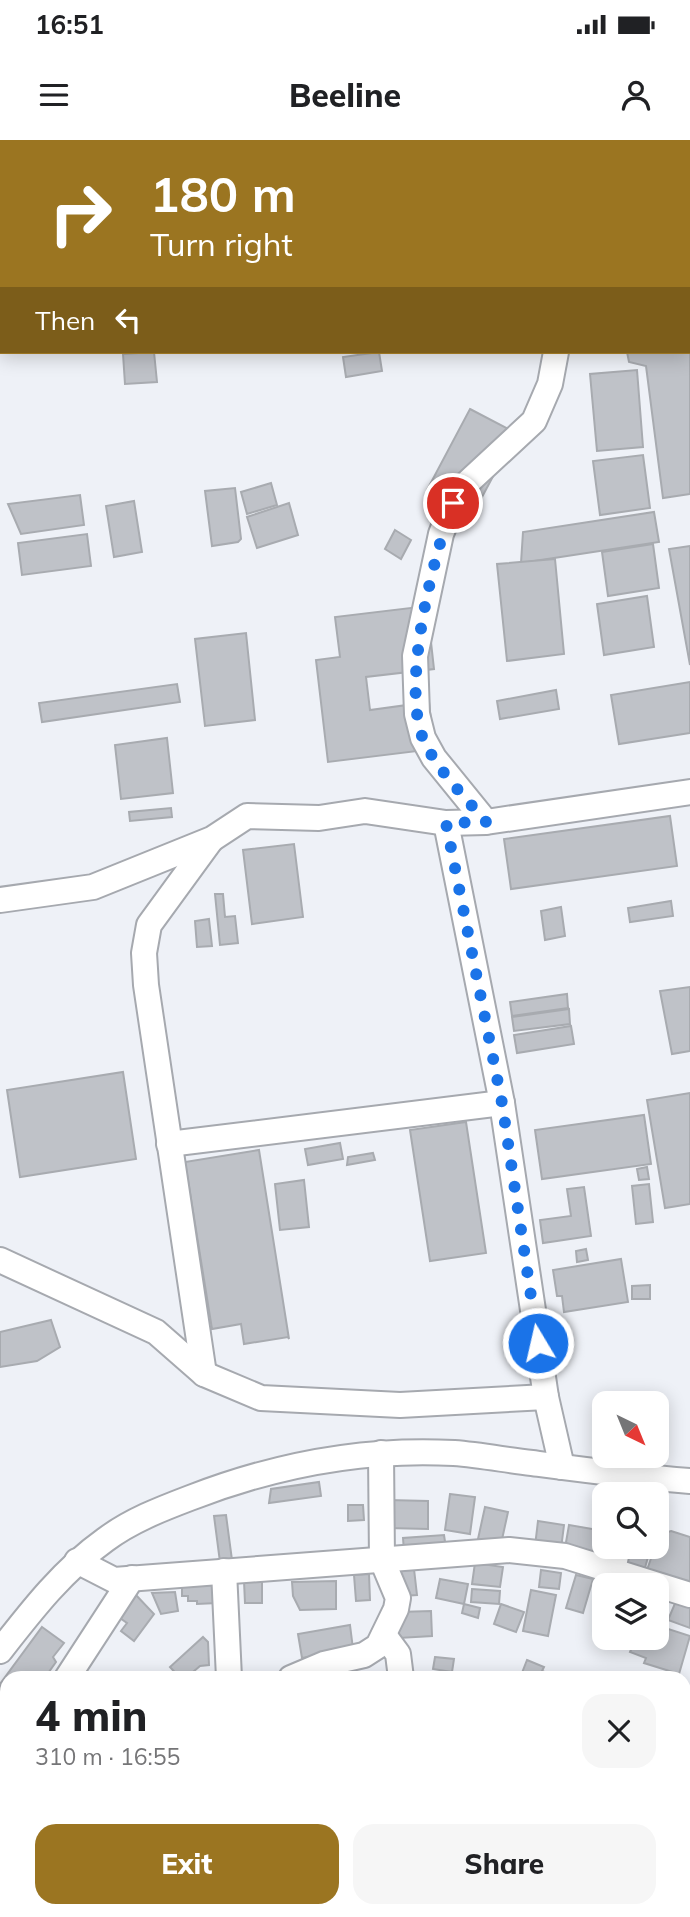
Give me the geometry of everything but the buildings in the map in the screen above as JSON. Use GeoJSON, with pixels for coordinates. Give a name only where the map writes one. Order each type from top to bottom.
{"type":"FeatureCollection","features":[{"type":"Feature","properties":{"kind":"street"},"geometry":{"type":"LineString","coordinates":[[486,822],[434,758],[423,738],[417,714],[415,656],[442,534],[453,503],[466,484],[534,421],[550,384],[556,354]]}},
{"type":"Feature","properties":{"kind":"street"},"geometry":{"type":"LineString","coordinates":[[0,900],[93,887],[212,839],[247,816],[319,818],[365,811],[446,823],[486,822],[690,792]]}},
{"type":"Feature","properties":{"kind":"street"},"geometry":{"type":"LineString","coordinates":[[446,823],[502,1103],[546,1397],[562,1467]]}},
{"type":"Feature","properties":{"kind":"street"},"geometry":{"type":"LineString","coordinates":[[204,1374],[146,985],[144,953],[149,925],[212,839]]}},
{"type":"Feature","properties":{"kind":"street"},"geometry":{"type":"LineString","coordinates":[[169,1143],[502,1103]]}},
{"type":"Feature","properties":{"kind":"street"},"geometry":{"type":"LineString","coordinates":[[0,1260],[156,1332],[204,1374],[261,1398],[400,1405],[546,1397]]}},
{"type":"Feature","properties":{"kind":"street"},"geometry":{"type":"LineString","coordinates":[[0,1651],[42,1596],[107,1538],[159,1510],[264,1472],[345,1455],[407,1451],[457,1453],[562,1467],[619,1482]]}},
{"type":"Feature","properties":{"kind":"street"},"geometry":{"type":"LineString","coordinates":[[308,1671],[324,1664],[364,1655],[378,1646],[396,1609],[398,1598],[382,1560],[382,1453]]}},
{"type":"Feature","properties":{"kind":"street"},"geometry":{"type":"LineString","coordinates":[[666,1482],[690,1480]]}},
{"type":"Feature","properties":{"kind":"street"},"geometry":{"type":"LineString","coordinates":[[77,1562],[114,1580],[509,1550],[592,1558]]}},
{"type":"Feature","properties":{"kind":"street"},"geometry":{"type":"LineString","coordinates":[[615,1559],[690,1595]]}},
{"type":"Feature","properties":{"kind":"street"},"geometry":{"type":"LineString","coordinates":[[224,1571],[229,1671]]}},
{"type":"Feature","properties":{"kind":"street"},"geometry":{"type":"LineString","coordinates":[[71,1671],[131,1578]]}},
{"type":"Feature","properties":{"kind":"street"},"geometry":{"type":"LineString","coordinates":[[384,1635],[398,1654],[400,1671]]}},
{"type":"Feature","properties":{"kind":"route"},"geometry":{"type":"LineString","coordinates":[[453,503],[442,534],[415,656],[417,714],[423,738],[434,758],[486,822],[446,823],[502,1103],[538,1343]]}}]}
